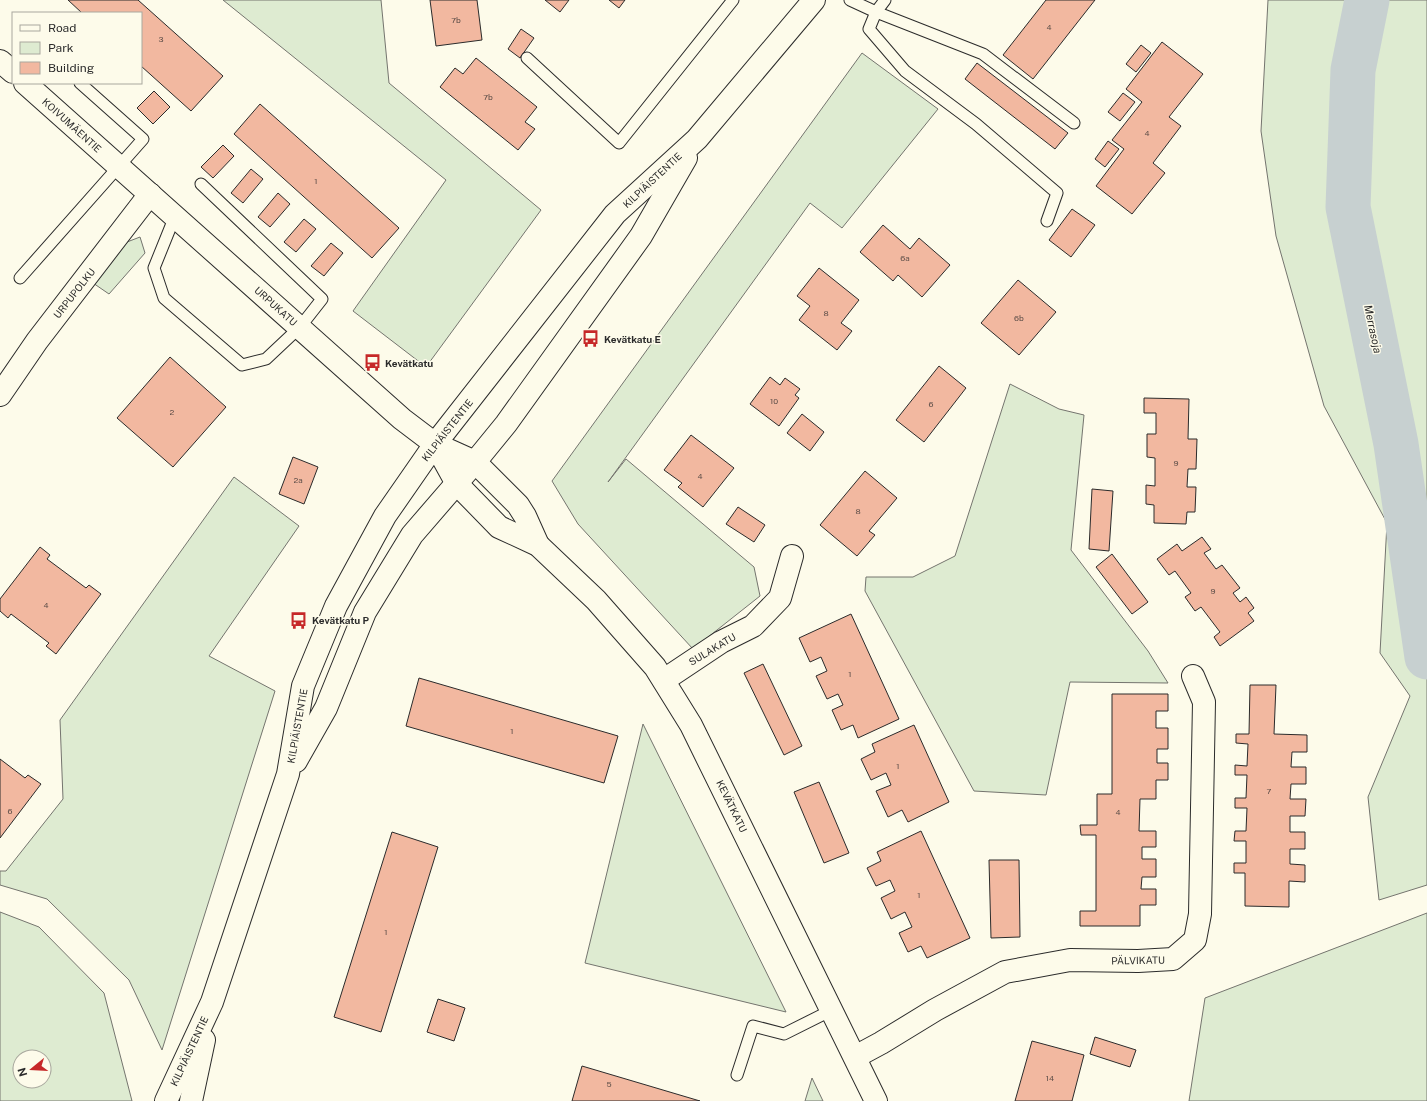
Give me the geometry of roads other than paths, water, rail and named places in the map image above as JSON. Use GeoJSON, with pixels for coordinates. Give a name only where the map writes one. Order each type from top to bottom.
{"type":"FeatureCollection","features":[{"type":"Feature","properties":{"kind":"street","name":"KILPIÄISTENTIE"},"geometry":{"type":"LineString","coordinates":[[191,1101],[212,1002],[288,774],[303,686],[336,606],[384,516],[435,444],[615,214],[697,139],[814,0]]}},
{"type":"Feature","properties":{"kind":"street"},"geometry":{"type":"LineString","coordinates":[[0,61],[12,71]]}},
{"type":"Feature","properties":{"kind":"street","name":"KOIVUMÄENTIE"},"geometry":{"type":"LineString","coordinates":[[26,84],[119,166]]}},
{"type":"Feature","properties":{"kind":"street","name":"KILPIÄISTENTIE"},"geometry":{"type":"LineString","coordinates":[[288,774],[326,708],[365,612],[412,535],[506,424],[641,236],[697,139]]}},
{"type":"Feature","properties":{"kind":"street","name":"URPUKATU"},"geometry":{"type":"LineString","coordinates":[[119,166],[402,419],[435,444]]}},
{"type":"Feature","properties":{"kind":"street","name":"URPUPOLKU"},"geometry":{"type":"LineString","coordinates":[[0,395],[37,341],[150,194]]}},
{"type":"Feature","properties":{"kind":"street","name":"KEVÄTKATU"},"geometry":{"type":"LineString","coordinates":[[435,444],[475,462],[518,505],[525,516],[538,546]]}},
{"type":"Feature","properties":{"kind":"street","name":"KEVÄTKATU"},"geometry":{"type":"LineString","coordinates":[[435,444],[456,484],[499,527],[538,546],[596,600],[655,667],[664,680],[692,725],[876,1101]]}},
{"type":"Feature","properties":{"kind":"street","name":"SULAKATU"},"geometry":{"type":"LineString","coordinates":[[664,680],[721,642],[753,626],[780,598],[792,556]]}},
{"type":"Feature","properties":{"kind":"street","name":"PÄLVIKATU"},"geometry":{"type":"LineString","coordinates":[[855,1057],[935,1010],[1005,972],[1070,960],[1138,962],[1173,959],[1195,940],[1200,914],[1204,702],[1193,676]]}},
{"type":"Feature","properties":{"kind":"street","name":"KILPIÄISTENTIE"},"geometry":{"type":"LineString","coordinates":[[166,1101],[212,1002]]}},
{"type":"Feature","properties":{"kind":"lane"},"geometry":{"type":"LineString","coordinates":[[527,58],[619,143],[733,0]]}},
{"type":"Feature","properties":{"kind":"lane"},"geometry":{"type":"LineString","coordinates":[[850,0],[876,12],[983,54],[1074,123]]}},
{"type":"Feature","properties":{"kind":"lane"},"geometry":{"type":"LineString","coordinates":[[886,0],[876,12],[869,30],[905,71],[976,124],[1057,194],[1047,221]]}},
{"type":"Feature","properties":{"kind":"lane"},"geometry":{"type":"LineString","coordinates":[[20,278],[143,139],[81,84]]}},
{"type":"Feature","properties":{"kind":"lane"},"geometry":{"type":"LineString","coordinates":[[175,216],[154,268],[164,298],[242,365],[266,359],[300,327],[322,299],[201,184]]}},
{"type":"Feature","properties":{"kind":"lane"},"geometry":{"type":"LineString","coordinates":[[737,1075],[753,1026],[784,1034],[832,1010]]}},
{"type":"Feature","properties":{"kind":"waterway","name":"Merrasoja"},"geometry":{"type":"LineString","coordinates":[[1367,0],[1353,70],[1348,207],[1396,444],[1427,657]]}},
{"type":"Feature","properties":{"kind":"place","name":"Kevätkatu E"},"geometry":{"type":"Point","coordinates":[591,339]}},
{"type":"Feature","properties":{"kind":"place","name":"Kevätkatu"},"geometry":{"type":"Point","coordinates":[372,363]}},
{"type":"Feature","properties":{"kind":"place","name":"Kevätkatu P"},"geometry":{"type":"Point","coordinates":[299,620]}}]}
